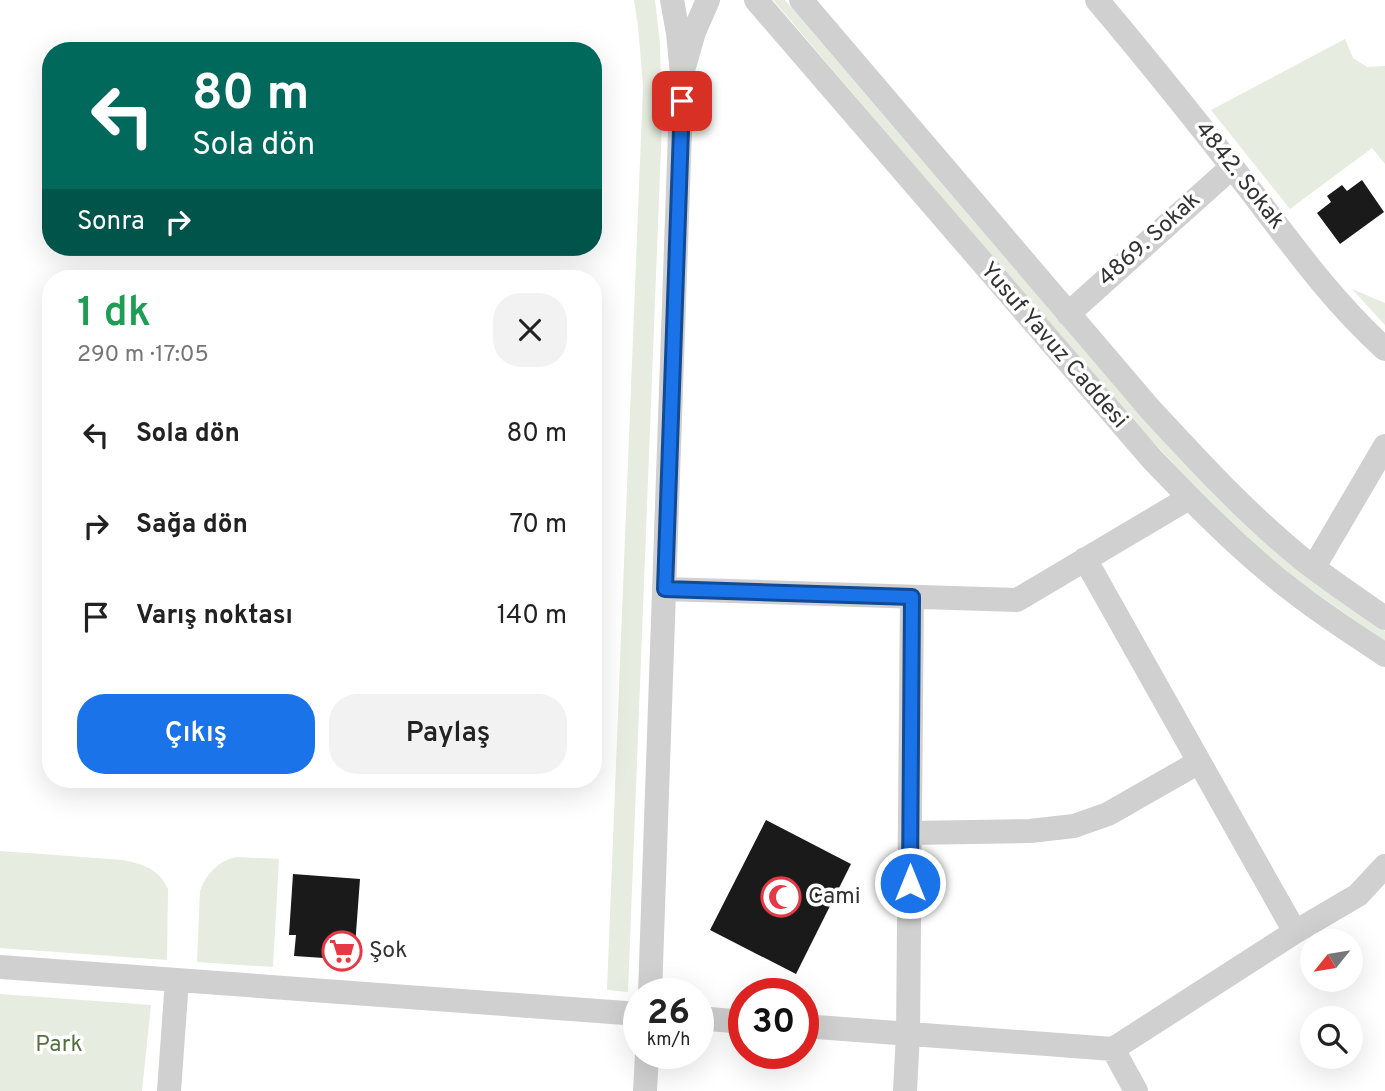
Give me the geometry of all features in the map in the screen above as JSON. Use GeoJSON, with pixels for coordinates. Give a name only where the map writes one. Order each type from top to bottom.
{"type":"FeatureCollection","features":[{"type":"Feature","properties":{"kind":"street"},"geometry":{"type":"LineString","coordinates":[[651,978],[682,74],[672,0]]}},
{"type":"Feature","properties":{"kind":"street"},"geometry":{"type":"LineString","coordinates":[[682,74],[694,32],[708,0]]}},
{"type":"Feature","properties":{"kind":"street","name":"Yusuf Yavuz Caddesi"},"geometry":{"type":"LineString","coordinates":[[756,0],[1107,408],[1189,498],[1293,592],[1385,655]]}},
{"type":"Feature","properties":{"kind":"street","name":"Yusuf Yavuz Caddesi"},"geometry":{"type":"LineString","coordinates":[[801,0],[1150,410],[1205,470],[1314,567],[1385,618]]}},
{"type":"Feature","properties":{"kind":"street","name":"4842. Sokak"},"geometry":{"type":"LineString","coordinates":[[1097,0],[1134,43],[1326,288],[1385,349]]}},
{"type":"Feature","properties":{"kind":"street","name":"4869. Sokak"},"geometry":{"type":"LineString","coordinates":[[1068,314],[1232,167]]}},
{"type":"Feature","properties":{"kind":"street"},"geometry":{"type":"LineString","coordinates":[[1314,567],[1385,446]]}},
{"type":"Feature","properties":{"kind":"street"},"geometry":{"type":"LineString","coordinates":[[665,589],[1017,600],[1189,498]]}},
{"type":"Feature","properties":{"kind":"street"},"geometry":{"type":"LineString","coordinates":[[1085,559],[1295,932]]}},
{"type":"Feature","properties":{"kind":"street"},"geometry":{"type":"LineString","coordinates":[[905,1091],[908,1034],[912,597]]}},
{"type":"Feature","properties":{"kind":"street"},"geometry":{"type":"LineString","coordinates":[[910,833],[1030,831],[1074,826],[1108,814],[1199,762]]}},
{"type":"Feature","properties":{"kind":"street"},"geometry":{"type":"LineString","coordinates":[[819,1027],[1113,1049],[1295,932],[1358,895],[1385,866]]}},
{"type":"Feature","properties":{"kind":"street"},"geometry":{"type":"LineString","coordinates":[[0,967],[623,1013]]}},
{"type":"Feature","properties":{"kind":"street"},"geometry":{"type":"LineString","coordinates":[[169,1091],[177,980]]}},
{"type":"Feature","properties":{"kind":"street"},"geometry":{"type":"LineString","coordinates":[[1113,1049],[1136,1091]]}},
{"type":"Feature","properties":{"kind":"street"},"geometry":{"type":"LineString","coordinates":[[645,1091],[646,1069]]}},
{"type":"Feature","properties":{"kind":"green space"},"geometry":{"type":"Polygon","coordinates":[[[634,0],[655,0],[660,44],[662,122],[629,978],[623,978],[623,992],[607,990],[643,86],[634,0]]]}},
{"type":"Feature","properties":{"kind":"green space"},"geometry":{"type":"Polygon","coordinates":[[[773,0],[785,0],[1126,399],[1366,618],[1385,631],[1385,641],[1307,587],[1209,502],[1119,405],[773,0]]]}},
{"type":"Feature","properties":{"kind":"green space"},"geometry":{"type":"Polygon","coordinates":[[[1345,39],[1353,58],[1367,67],[1385,66],[1385,164],[1372,148],[1290,209],[1211,110],[1345,39]]]}},
{"type":"Feature","properties":{"kind":"green space"},"geometry":{"type":"Polygon","coordinates":[[[1352,289],[1385,303],[1385,325],[1382,322],[1352,289]]]}},
{"type":"Feature","properties":{"kind":"green space"},"geometry":{"type":"Polygon","coordinates":[[[0,851],[123,860],[150,868],[168,889],[167,960],[0,948],[0,851]]]}},
{"type":"Feature","properties":{"kind":"green space"},"geometry":{"type":"Polygon","coordinates":[[[236,857],[279,859],[273,967],[197,962],[200,891],[214,869],[236,857]]]}},
{"type":"Feature","properties":{"kind":"green space","name":"Park"},"geometry":{"type":"Polygon","coordinates":[[[0,994],[151,1005],[142,1091],[0,1091],[0,994]]]}},
{"type":"Feature","properties":{"kind":"building"},"geometry":{"type":"Polygon","coordinates":[[[1362,180],[1384,212],[1340,244],[1317,213],[1331,202],[1327,196],[1342,185],[1347,191],[1362,180]]]}},
{"type":"Feature","properties":{"kind":"building","name":"Cami"},"geometry":{"type":"Polygon","coordinates":[[[766,820],[851,864],[796,974],[710,930],[766,820]]]}},
{"type":"Feature","properties":{"kind":"building"},"geometry":{"type":"Polygon","coordinates":[[[293,874],[360,879],[354,960],[294,956],[296,935],[289,935],[293,874]]]}},
{"type":"Feature","properties":{"kind":"place","name":"Cami"},"geometry":{"type":"Point","coordinates":[781,897]}},
{"type":"Feature","properties":{"kind":"place","name":"Şok"},"geometry":{"type":"Point","coordinates":[342,951]}},
{"type":"Feature","properties":{"kind":"route"},"geometry":{"type":"LineString","coordinates":[[682,101],[665,589],[912,597],[910,883]]}}]}
